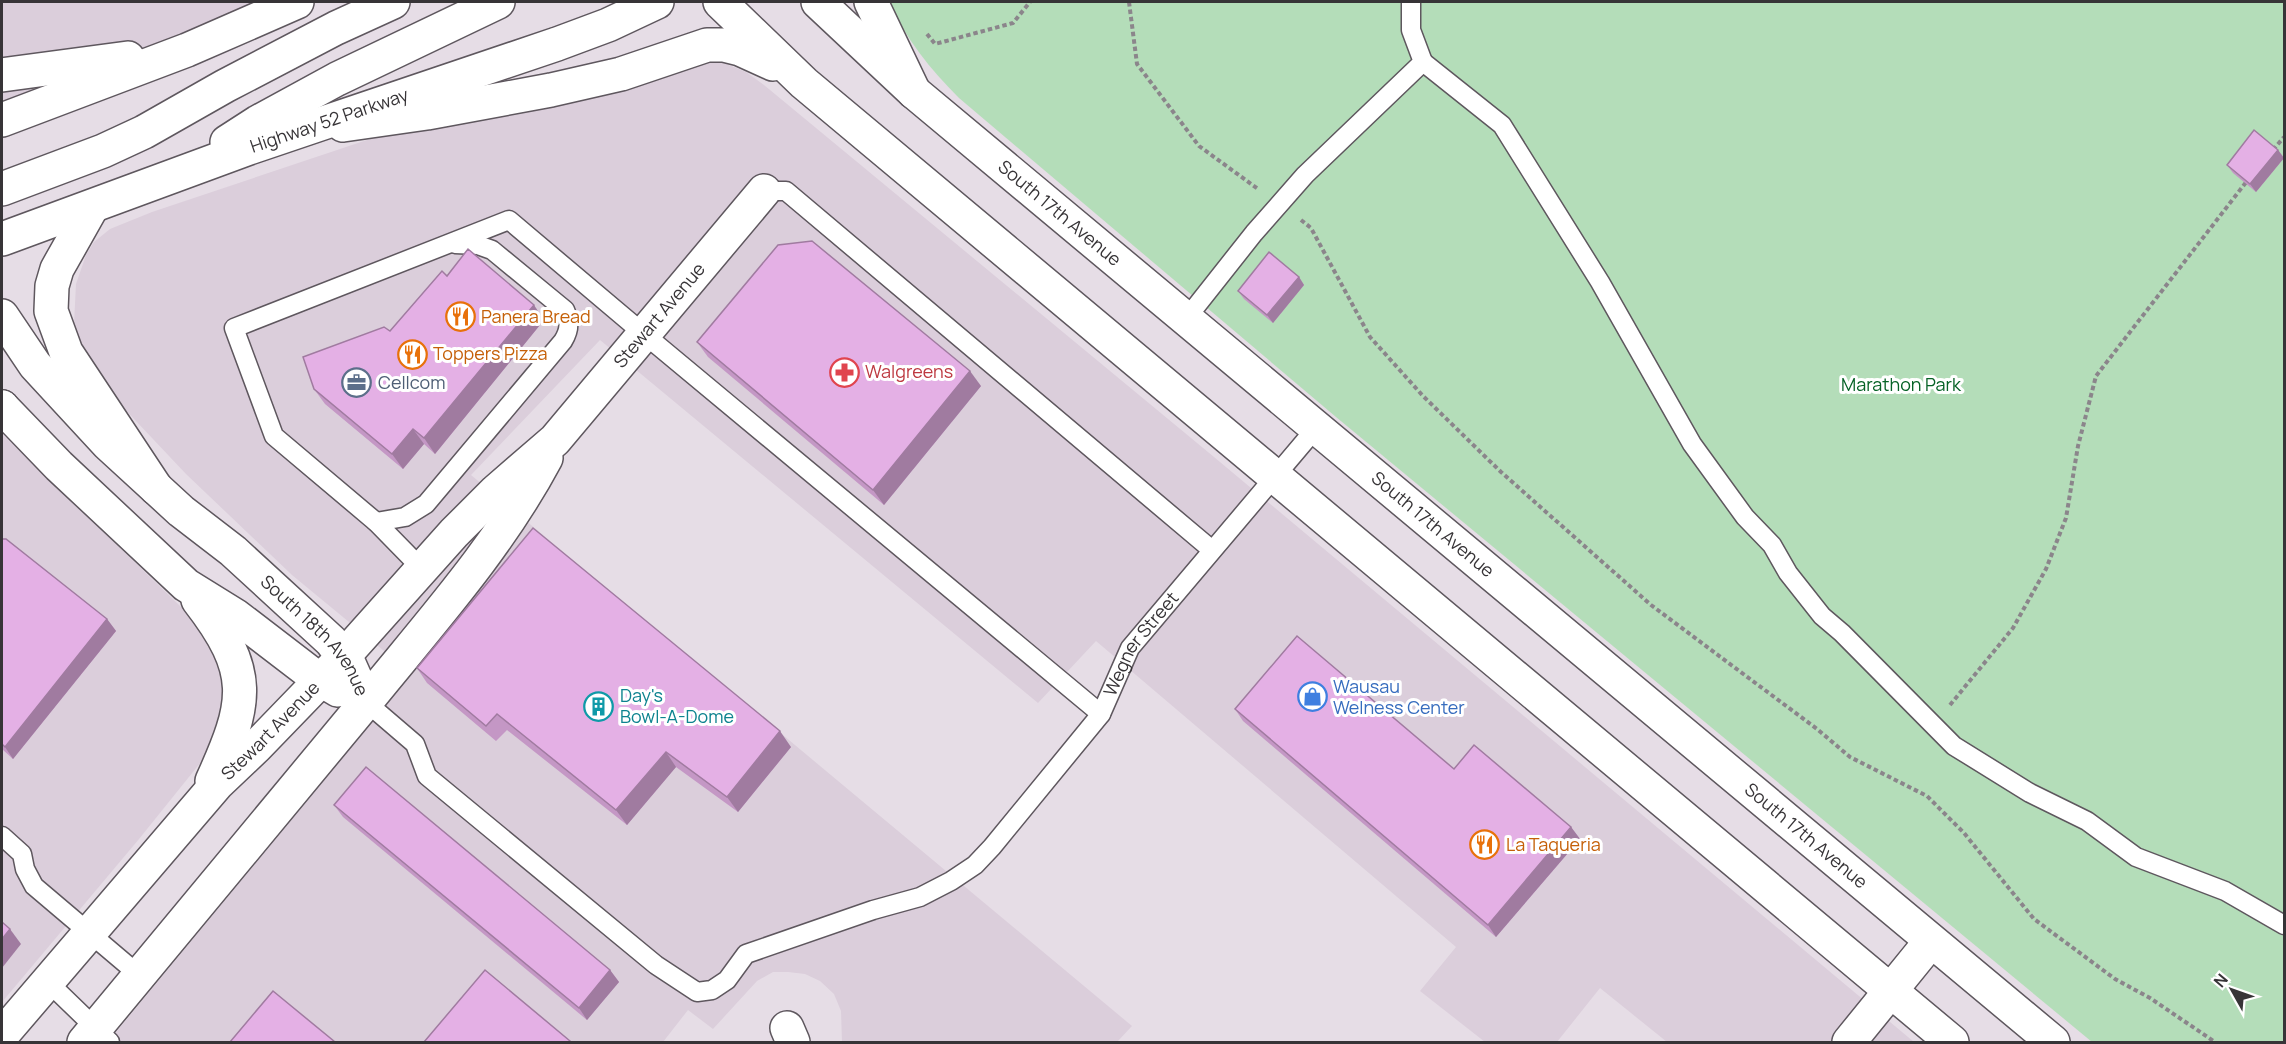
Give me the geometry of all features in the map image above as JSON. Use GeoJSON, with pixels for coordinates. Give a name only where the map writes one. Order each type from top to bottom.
{"type":"FeatureCollection","features":[{"type":"Feature","properties":{"kind":"main road"},"geometry":{"type":"LineString","coordinates":[[2,120],[187,50],[297,2]]}},
{"type":"Feature","properties":{"kind":"main road"},"geometry":{"type":"LineString","coordinates":[[2,189],[103,151],[144,132],[225,86],[336,28],[393,2]]}},
{"type":"Feature","properties":{"kind":"main road"},"geometry":{"type":"LineString","coordinates":[[189,169],[258,122],[337,79],[498,2]]}},
{"type":"Feature","properties":{"kind":"main road","name":"Highway 52 Parkway"},"geometry":{"type":"LineString","coordinates":[[2,239],[189,169],[557,44],[608,25],[657,2]]}},
{"type":"Feature","properties":{"kind":"main road"},"geometry":{"type":"LineString","coordinates":[[720,2],[804,83],[1952,1042]]}},
{"type":"Feature","properties":{"kind":"main road","name":"South 17th Avenue"},"geometry":{"type":"LineString","coordinates":[[818,2],[914,92],[2053,1042]]}},
{"type":"Feature","properties":{"kind":"main road"},"geometry":{"type":"LineString","coordinates":[[871,2],[914,92]]}},
{"type":"Feature","properties":{"kind":"main road"},"geometry":{"type":"LineString","coordinates":[[303,130],[417,114],[551,90],[633,70],[707,45],[729,46],[754,54],[804,83]]}},
{"type":"Feature","properties":{"kind":"main road"},"geometry":{"type":"LineString","coordinates":[[2,75],[187,50]]}},
{"type":"Feature","properties":{"kind":"main road","name":"Stewart Avenue"},"geometry":{"type":"LineString","coordinates":[[2,1035],[206,797],[344,656],[421,568],[496,491],[555,440],[764,191]]}},
{"type":"Feature","properties":{"kind":"main road"},"geometry":{"type":"LineString","coordinates":[[92,207],[69,244],[57,269],[52,286],[51,311],[66,352],[156,488]]}},
{"type":"Feature","properties":{"kind":"main road","name":"South 18th Avenue"},"geometry":{"type":"LineString","coordinates":[[2,316],[24,350],[61,395],[108,444],[156,488],[268,582],[331,641],[344,656],[356,676],[366,702]]}},
{"type":"Feature","properties":{"kind":"main road","name":"South 18th Avenue"},"geometry":{"type":"LineString","coordinates":[[2,407],[59,466],[186,585],[236,616],[320,680],[345,694],[366,702]]}},
{"type":"Feature","properties":{"kind":"main road","name":"Stewart Avenue"},"geometry":{"type":"LineString","coordinates":[[97,1038],[139,975],[485,556],[518,509],[555,440]]}},
{"type":"Feature","properties":{"kind":"main road"},"geometry":{"type":"LineString","coordinates":[[186,585],[223,634],[241,682],[239,705],[231,737],[206,797]]}},
{"type":"Feature","properties":{"kind":"main road"},"geometry":{"type":"LineString","coordinates":[[1849,1042],[1931,941]]}},
{"type":"Feature","properties":{"kind":"lane"},"geometry":{"type":"LineString","coordinates":[[1411,2],[1412,30],[1423,62],[1502,125],[1600,282],[1692,444],[1744,517],[1772,545],[1788,573],[1822,616],[1842,633],[1954,746],[2030,793],[2087,821],[2136,857],[2225,891],[2284,925]]}},
{"type":"Feature","properties":{"kind":"lane"},"geometry":{"type":"LineString","coordinates":[[1186,319],[1279,204],[1338,141],[1423,62]]}},
{"type":"Feature","properties":{"kind":"lane"},"geometry":{"type":"LineString","coordinates":[[764,191],[786,191],[1212,550]]}},
{"type":"Feature","properties":{"kind":"lane"},"geometry":{"type":"LineString","coordinates":[[421,568],[369,516],[274,436],[234,328],[509,220],[1101,714]]}},
{"type":"Feature","properties":{"kind":"lane"},"geometry":{"type":"LineString","coordinates":[[369,516],[405,517],[426,504],[563,341],[568,330],[569,323],[565,310],[499,254],[478,245],[450,244]]}},
{"type":"Feature","properties":{"kind":"lane","name":"Wegner Street"},"geometry":{"type":"LineString","coordinates":[[366,702],[415,744],[427,776],[676,980],[696,992],[712,990],[727,980],[746,954],[873,910],[920,897],[975,865],[1000,838],[1101,714],[1130,648],[1316,428]]}},
{"type":"Feature","properties":{"kind":"lane"},"geometry":{"type":"LineString","coordinates":[[2,836],[22,854],[25,869],[34,886],[139,975]]}},
{"type":"Feature","properties":{"kind":"lane"},"geometry":{"type":"LineString","coordinates":[[47,981],[97,1038]]}},
{"type":"Feature","properties":{"kind":"path"},"geometry":{"type":"LineString","coordinates":[[923,29],[935,44],[1013,23],[1030,2]]}},
{"type":"Feature","properties":{"kind":"path"},"geometry":{"type":"LineString","coordinates":[[1129,2],[1137,64],[1199,146],[1311,228],[1370,338],[1423,396],[1501,472],[1651,605],[1817,729],[1850,757],[1927,796],[1964,833],[2034,919],[2115,979],[2150,998],[2215,1042]]}},
{"type":"Feature","properties":{"kind":"path"},"geometry":{"type":"LineString","coordinates":[[2268,156],[2284,137]]}},
{"type":"Feature","properties":{"kind":"path"},"geometry":{"type":"LineString","coordinates":[[1933,725],[2013,628],[2046,569],[2066,518],[2078,446],[2096,376],[2254,173]]}},
{"type":"Feature","properties":{"kind":"shaded area"},"geometry":{"type":"Polygon","coordinates":[[[2,2],[297,2],[2,120],[2,2]]]}},
{"type":"Feature","properties":{"kind":"shaded area"},"geometry":{"type":"Polygon","coordinates":[[[705,60],[724,63],[746,72],[764,85],[1214,457],[1914,1042],[1667,1042],[1600,988],[1557,1042],[1485,1042],[1420,991],[1456,947],[1096,641],[1038,703],[600,340],[471,475],[1132,1026],[1117,1042],[842,1042],[841,1011],[834,994],[820,981],[805,974],[773,972],[757,981],[713,1029],[688,1010],[663,1042],[108,1042],[412,674],[292,575],[186,474],[102,385],[85,358],[74,324],[76,284],[86,255],[94,242],[110,229],[152,212],[367,140],[462,115],[705,60]]]}},
{"type":"Feature","properties":{"kind":"shaded area"},"geometry":{"type":"Polygon","coordinates":[[[2,434],[180,606],[220,661],[226,706],[209,752],[2,1002],[2,434]]]}},
{"type":"Feature","properties":{"kind":"green space","name":"Marathon Park"},"geometry":{"type":"Polygon","coordinates":[[[889,2],[2284,2],[2284,1042],[2092,1042],[1336,417],[959,98],[920,53],[903,29],[889,2]]]}},
{"type":"Feature","properties":{"kind":"building"},"geometry":{"type":"Polygon","coordinates":[[[2254,130],[2278,150],[2250,184],[2227,165],[2254,130]]]}},
{"type":"Feature","properties":{"kind":"building","name":"Walgreens"},"geometry":{"type":"Polygon","coordinates":[[[812,241],[970,371],[873,490],[697,342],[778,245],[812,241]]]}},
{"type":"Feature","properties":{"kind":"building"},"geometry":{"type":"Polygon","coordinates":[[[468,249],[534,305],[424,438],[413,429],[392,454],[314,389],[303,357],[384,327],[390,331],[442,271],[447,276],[468,249]]]}},
{"type":"Feature","properties":{"kind":"building"},"geometry":{"type":"Polygon","coordinates":[[[1269,252],[1299,277],[1267,315],[1238,291],[1269,252]]]}},
{"type":"Feature","properties":{"kind":"building","name":"Day's Bowl-A-Dome"},"geometry":{"type":"Polygon","coordinates":[[[533,528],[780,731],[727,797],[666,752],[616,810],[497,714],[486,726],[417,668],[533,528]]]}},
{"type":"Feature","properties":{"kind":"building"},"geometry":{"type":"Polygon","coordinates":[[[2,539],[6,539],[107,619],[5,747],[2,744],[2,539]]]}},
{"type":"Feature","properties":{"kind":"building"},"geometry":{"type":"Polygon","coordinates":[[[1297,636],[1454,769],[1474,745],[1571,827],[1488,925],[1235,709],[1297,636]]]}},
{"type":"Feature","properties":{"kind":"building"},"geometry":{"type":"Polygon","coordinates":[[[366,767],[610,970],[579,1008],[334,805],[366,767]]]}},
{"type":"Feature","properties":{"kind":"building"},"geometry":{"type":"Polygon","coordinates":[[[2,922],[10,929],[2,939],[2,922]]]}},
{"type":"Feature","properties":{"kind":"building"},"geometry":{"type":"Polygon","coordinates":[[[485,970],[570,1041],[424,1042],[485,970]]]}},
{"type":"Feature","properties":{"kind":"building"},"geometry":{"type":"Polygon","coordinates":[[[273,991],[335,1042],[230,1042],[273,991]]]}},
{"type":"Feature","properties":{"kind":"place","name":"Panera Bread"},"geometry":{"type":"Point","coordinates":[460,317]}},
{"type":"Feature","properties":{"kind":"place","name":"Toppers Pizza"},"geometry":{"type":"Point","coordinates":[412,354]}},
{"type":"Feature","properties":{"kind":"place","name":"Walgreens"},"geometry":{"type":"Point","coordinates":[844,372]}},
{"type":"Feature","properties":{"kind":"place","name":"Cellcom"},"geometry":{"type":"Point","coordinates":[357,383]}},
{"type":"Feature","properties":{"kind":"place","name":"Wausau Welness Center"},"geometry":{"type":"Point","coordinates":[1312,697]}},
{"type":"Feature","properties":{"kind":"place","name":"Day's Bowl-A-Dome"},"geometry":{"type":"Point","coordinates":[599,706]}},
{"type":"Feature","properties":{"kind":"place","name":"La Taqueria"},"geometry":{"type":"Point","coordinates":[1485,845]}}]}
